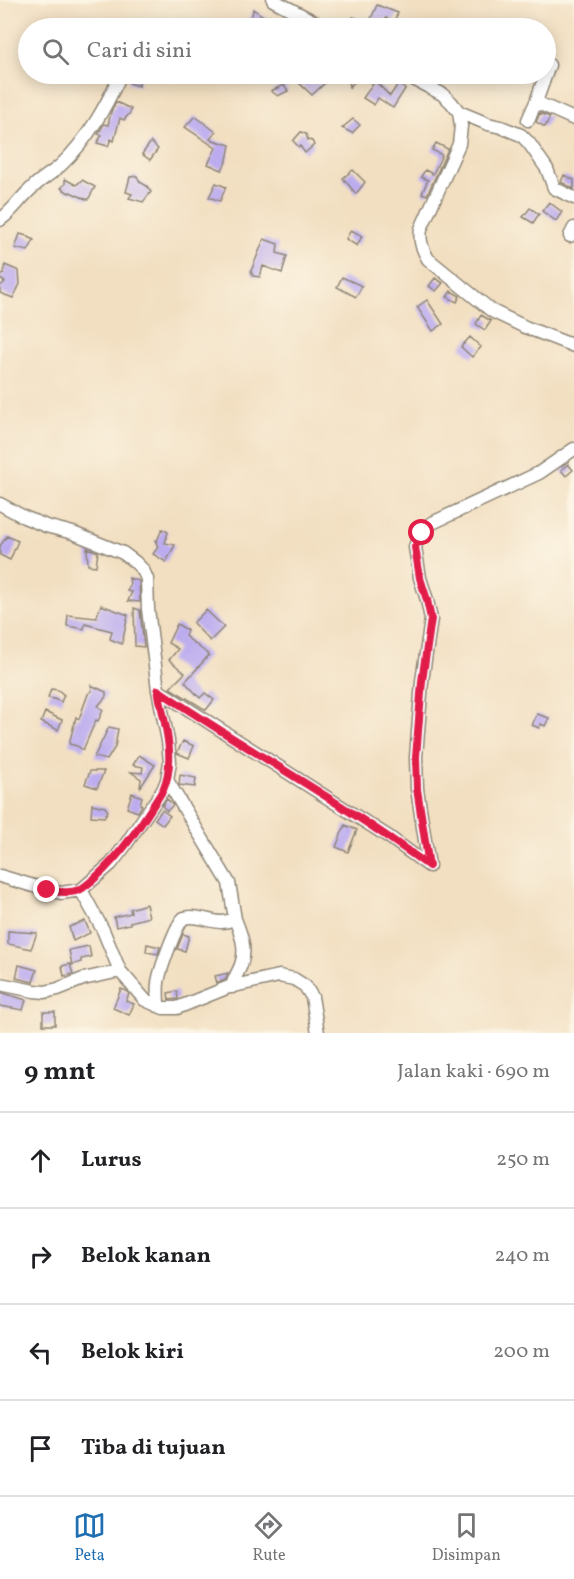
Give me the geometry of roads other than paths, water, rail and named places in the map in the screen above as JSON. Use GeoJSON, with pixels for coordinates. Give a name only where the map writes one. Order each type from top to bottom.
{"type":"FeatureCollection","features":[{"type":"Feature","properties":{"kind":"street"},"geometry":{"type":"LineString","coordinates":[[273,0],[307,18]]}},
{"type":"Feature","properties":{"kind":"street"},"geometry":{"type":"LineString","coordinates":[[0,220],[11,212],[30,189],[50,174],[77,148],[107,104],[116,84]]}},
{"type":"Feature","properties":{"kind":"street"},"geometry":{"type":"LineString","coordinates":[[423,84],[442,94],[459,112],[521,135],[547,169],[554,188],[574,198]]}},
{"type":"Feature","properties":{"kind":"street"},"geometry":{"type":"LineString","coordinates":[[528,120],[542,84]]}},
{"type":"Feature","properties":{"kind":"street"},"geometry":{"type":"LineString","coordinates":[[536,102],[574,119]]}},
{"type":"Feature","properties":{"kind":"street"},"geometry":{"type":"LineString","coordinates":[[459,112],[459,144],[421,229],[419,240],[422,249],[428,259],[492,311],[574,346]]}},
{"type":"Feature","properties":{"kind":"street"},"geometry":{"type":"LineString","coordinates":[[158,690],[389,837],[429,866],[417,789],[416,757],[422,681],[431,619],[420,578],[415,547],[417,541],[430,524],[539,473],[574,449]]}},
{"type":"Feature","properties":{"kind":"street"},"geometry":{"type":"LineString","coordinates":[[0,504],[31,520],[73,533],[123,554],[135,561],[143,570],[147,579],[147,609],[170,762],[167,780],[156,801],[111,864],[81,890],[60,893],[0,876]]}},
{"type":"Feature","properties":{"kind":"street"},"geometry":{"type":"LineString","coordinates":[[167,780],[229,883],[235,919],[243,940],[244,951],[232,987]]}},
{"type":"Feature","properties":{"kind":"street"},"geometry":{"type":"LineString","coordinates":[[81,890],[103,930],[120,971],[145,1000],[163,1008],[177,1008],[232,987],[279,976],[294,979],[305,986],[312,997],[318,1033]]}},
{"type":"Feature","properties":{"kind":"street"},"geometry":{"type":"LineString","coordinates":[[158,1006],[159,975],[180,921],[189,917],[220,922],[235,919]]}},
{"type":"Feature","properties":{"kind":"street"},"geometry":{"type":"LineString","coordinates":[[0,984],[34,992],[45,992],[82,979],[120,971]]}}]}
